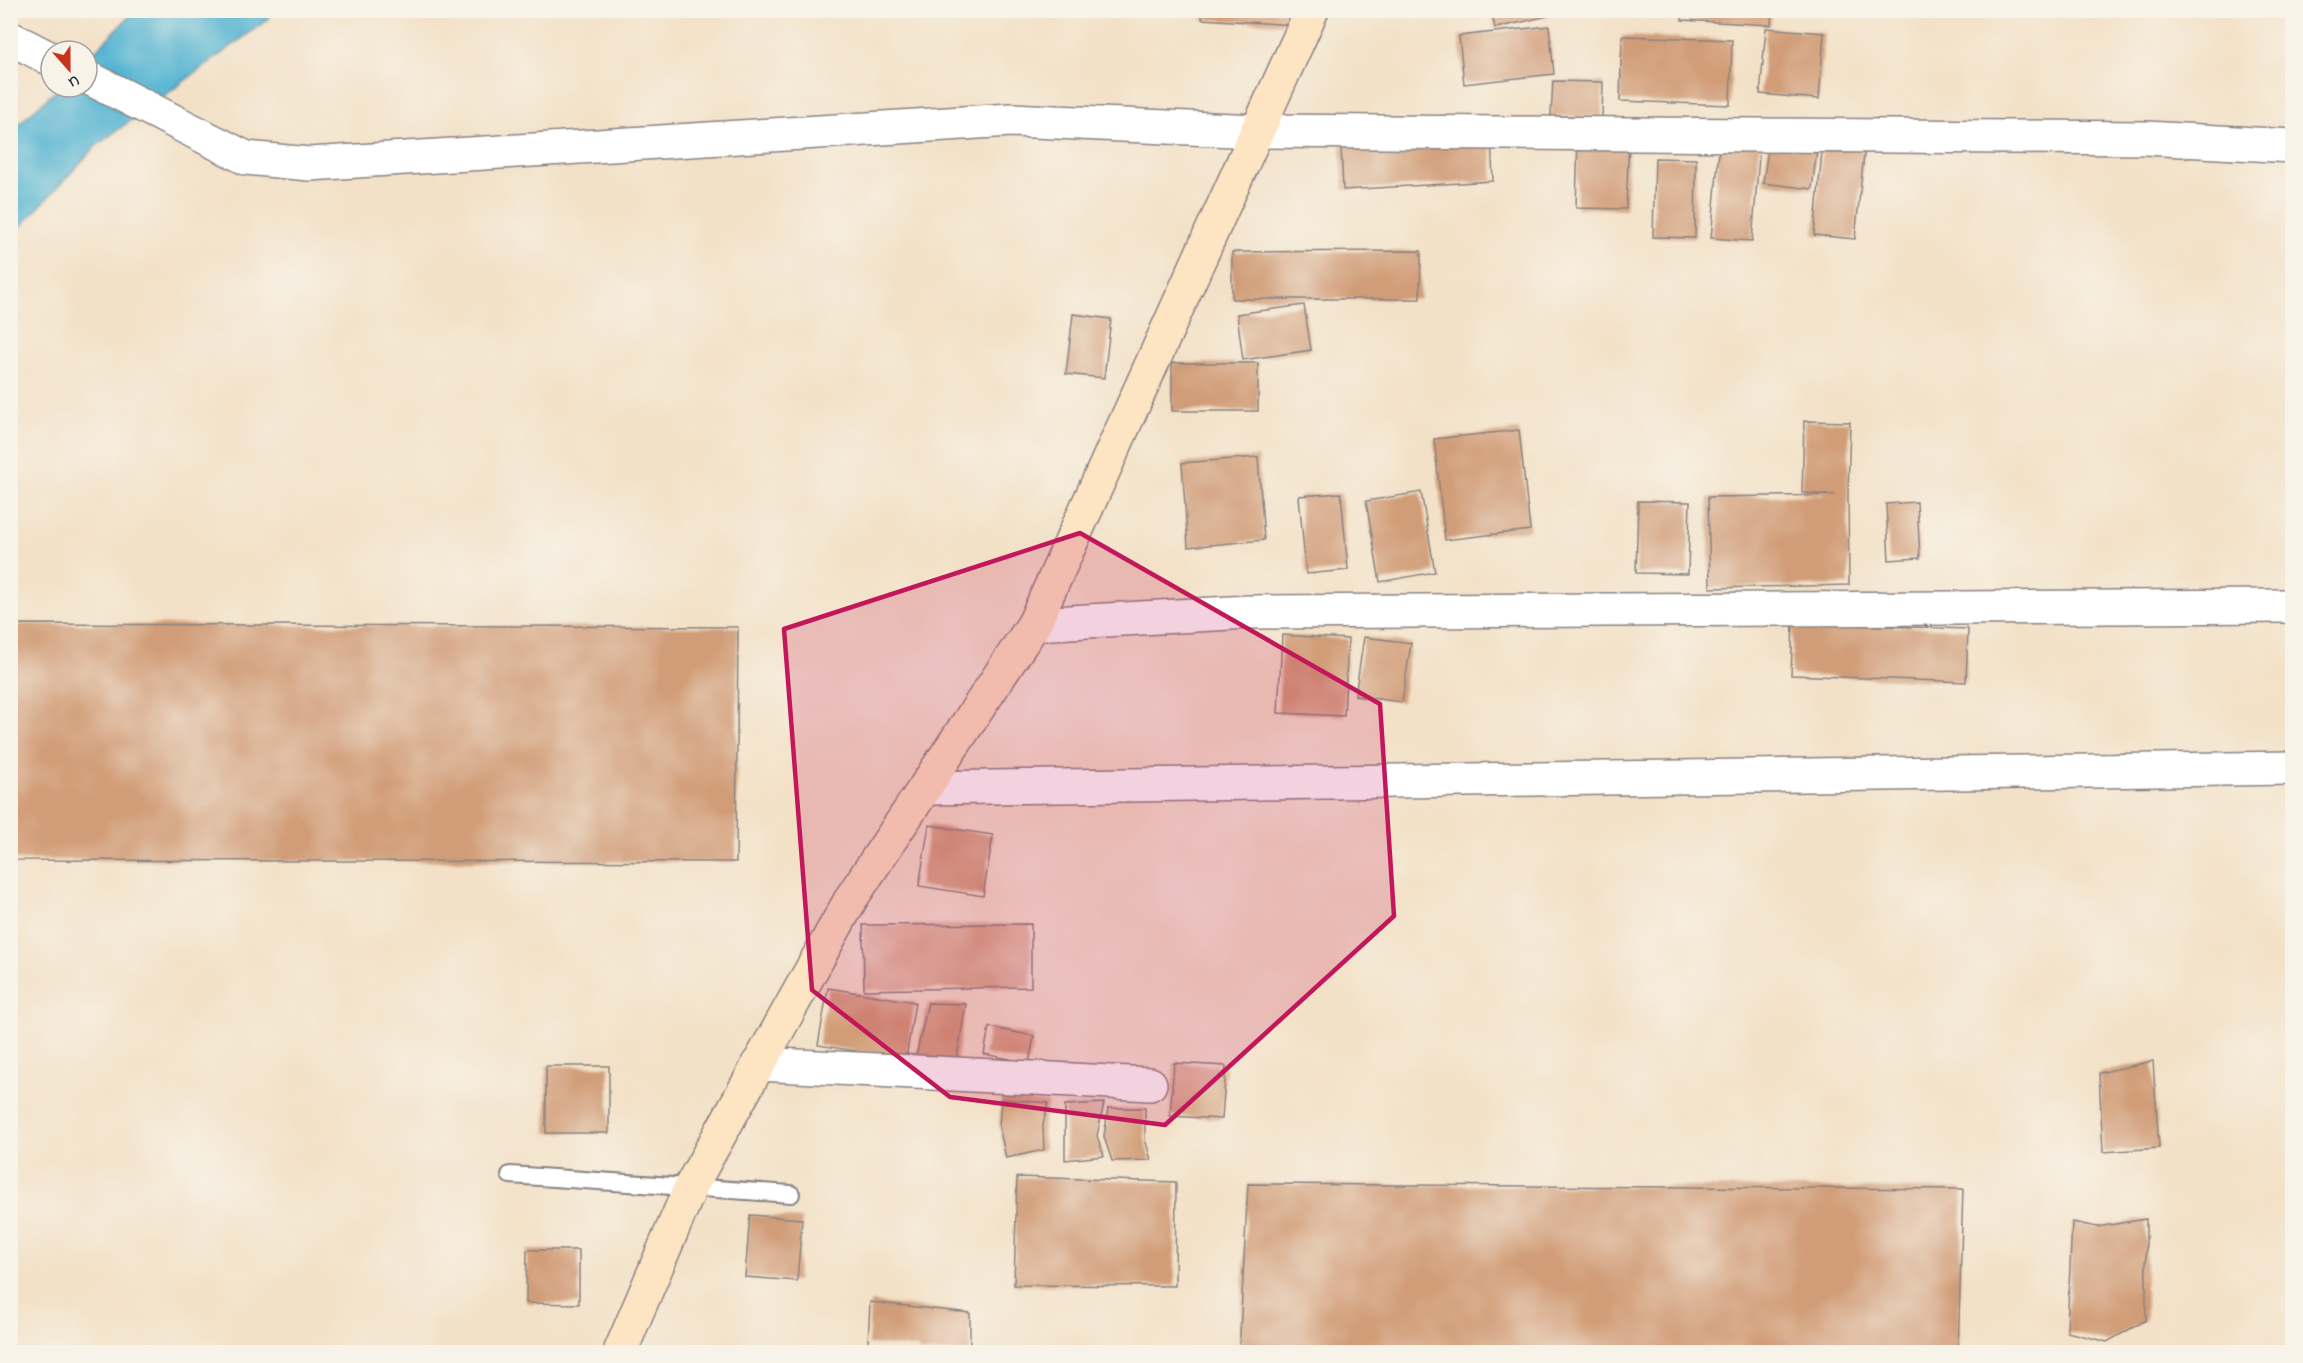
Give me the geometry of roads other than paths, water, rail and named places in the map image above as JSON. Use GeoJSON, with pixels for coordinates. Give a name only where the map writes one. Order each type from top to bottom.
{"type":"FeatureCollection","features":[{"type":"Feature","properties":{"kind":"street"},"geometry":{"type":"LineString","coordinates":[[620,1353],[691,1186],[852,897],[1034,624],[1312,10]]}},
{"type":"Feature","properties":{"kind":"street"},"geometry":{"type":"LineString","coordinates":[[10,38],[39,53]]}},
{"type":"Feature","properties":{"kind":"street"},"geometry":{"type":"LineString","coordinates":[[99,83],[246,158],[309,164],[1011,120],[1256,131],[2146,138],[2292,146]]}},
{"type":"Feature","properties":{"kind":"street"},"geometry":{"type":"LineString","coordinates":[[1034,624],[1249,612],[2292,606]]}},
{"type":"Feature","properties":{"kind":"street"},"geometry":{"type":"LineString","coordinates":[[925,788],[2292,768]]}},
{"type":"Feature","properties":{"kind":"street"},"geometry":{"type":"LineString","coordinates":[[758,1064],[1150,1084]]}},
{"type":"Feature","properties":{"kind":"lane"},"geometry":{"type":"LineString","coordinates":[[510,1175],[791,1194]]}},
{"type":"Feature","properties":{"kind":"water"},"geometry":{"type":"Polygon","coordinates":[[[135,11],[271,11],[267,20],[96,146],[11,237],[11,131],[47,99],[99,99],[99,47],[135,11]]]}}]}
